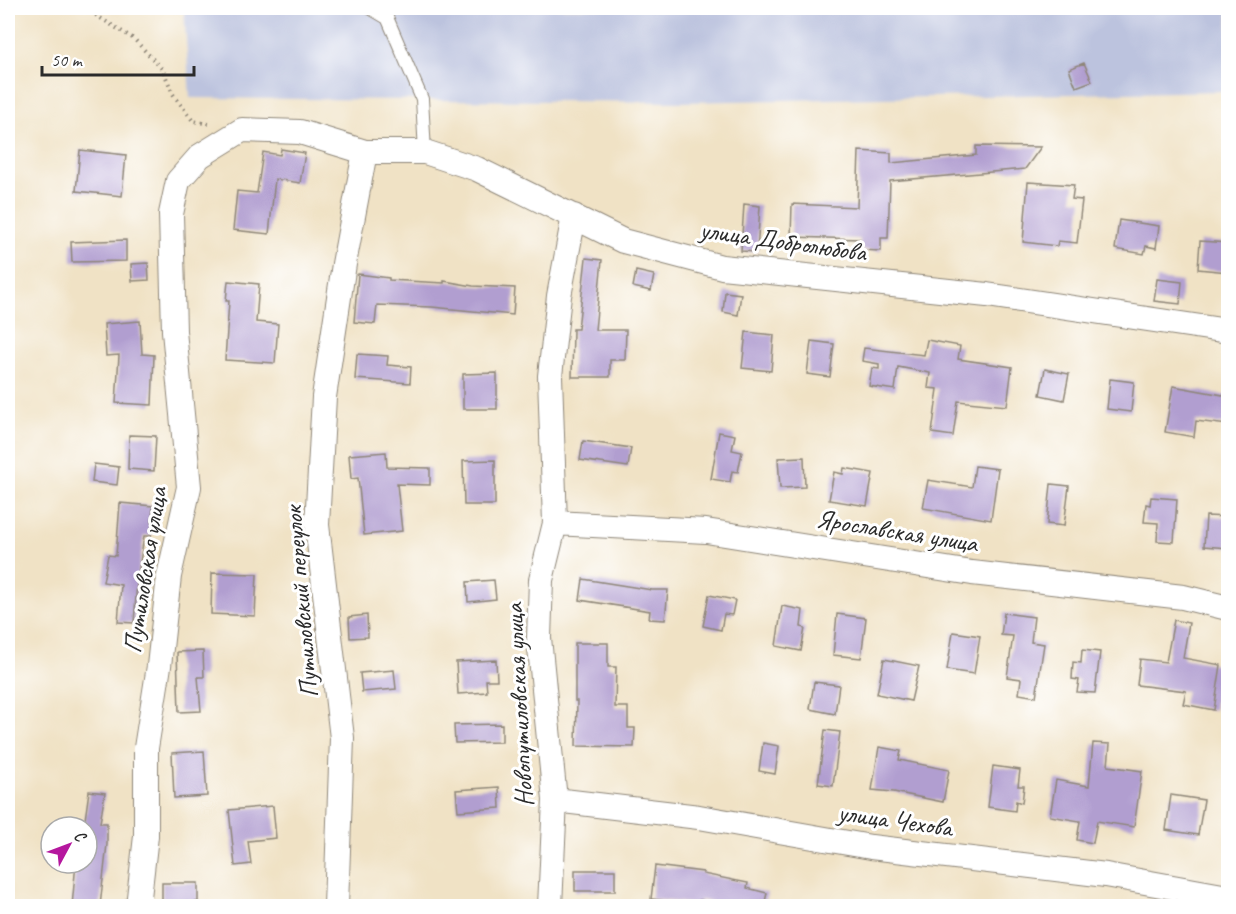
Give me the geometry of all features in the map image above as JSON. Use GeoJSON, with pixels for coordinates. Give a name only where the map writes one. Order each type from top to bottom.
{"type":"FeatureCollection","features":[{"type":"Feature","properties":{"kind":"street","name":"улица Добролюбова"},"geometry":{"type":"LineString","coordinates":[[242,130],[300,132],[365,152],[425,152],[477,169],[623,241],[722,267],[987,295],[1228,330]]}},
{"type":"Feature","properties":{"kind":"street","name":"Путиловская улица"},"geometry":{"type":"LineString","coordinates":[[138,906],[146,836],[146,748],[159,666],[169,576],[189,487],[174,332],[171,214],[178,181],[200,156],[242,130]]}},
{"type":"Feature","properties":{"kind":"street","name":"Путиловский переулок"},"geometry":{"type":"LineString","coordinates":[[336,906],[342,738],[317,525],[324,397],[344,264],[365,152]]}},
{"type":"Feature","properties":{"kind":"street","name":"Новопутиловская улица"},"geometry":{"type":"LineString","coordinates":[[550,906],[555,800],[539,638],[541,580],[555,523],[550,376],[559,296],[574,216]]}},
{"type":"Feature","properties":{"kind":"street","name":"Ярославская улица"},"geometry":{"type":"LineString","coordinates":[[555,523],[706,531],[972,573],[1183,597],[1228,608]]}},
{"type":"Feature","properties":{"kind":"street","name":"улица Чехова"},"geometry":{"type":"LineString","coordinates":[[555,800],[699,817],[871,848],[1106,875],[1228,897]]}},
{"type":"Feature","properties":{"kind":"lane"},"geometry":{"type":"LineString","coordinates":[[370,8],[385,13],[422,99],[425,152]]}},
{"type":"Feature","properties":{"kind":"path"},"geometry":{"type":"LineString","coordinates":[[79,8],[94,14],[134,39],[164,70],[173,94],[193,121],[242,130]]}},
{"type":"Feature","properties":{"kind":"shaded area"},"geometry":{"type":"Polygon","coordinates":[[[184,8],[1228,8],[1228,91],[683,102],[190,98],[184,8]]]}},
{"type":"Feature","properties":{"kind":"building"},"geometry":{"type":"Polygon","coordinates":[[[1084,63],[1092,81],[1076,87],[1069,69],[1084,63]]]}},
{"type":"Feature","properties":{"kind":"building"},"geometry":{"type":"Polygon","coordinates":[[[976,146],[1041,147],[1025,169],[890,181],[888,238],[881,238],[881,251],[859,250],[860,239],[791,237],[792,204],[857,207],[859,151],[891,153],[891,163],[976,155],[976,146]]]}},
{"type":"Feature","properties":{"kind":"building"},"geometry":{"type":"Polygon","coordinates":[[[281,149],[305,153],[300,183],[275,179],[269,234],[233,230],[237,191],[257,193],[263,152],[280,155],[281,149]]]}},
{"type":"Feature","properties":{"kind":"building"},"geometry":{"type":"Polygon","coordinates":[[[80,150],[126,155],[122,196],[76,191],[80,150]]]}},
{"type":"Feature","properties":{"kind":"building"},"geometry":{"type":"Polygon","coordinates":[[[1028,182],[1074,185],[1072,199],[1082,200],[1077,243],[1058,241],[1057,246],[1023,242],[1028,182]]]}},
{"type":"Feature","properties":{"kind":"building"},"geometry":{"type":"Polygon","coordinates":[[[744,204],[760,206],[757,252],[741,251],[744,204]]]}},
{"type":"Feature","properties":{"kind":"building"},"geometry":{"type":"Polygon","coordinates":[[[1119,220],[1159,226],[1156,248],[1146,246],[1144,254],[1115,249],[1119,220]]]}},
{"type":"Feature","properties":{"kind":"building"},"geometry":{"type":"Polygon","coordinates":[[[126,240],[126,261],[72,262],[71,242],[126,240]]]}},
{"type":"Feature","properties":{"kind":"building"},"geometry":{"type":"Polygon","coordinates":[[[1200,241],[1228,243],[1228,272],[1198,269],[1200,241]]]}},
{"type":"Feature","properties":{"kind":"building"},"geometry":{"type":"Polygon","coordinates":[[[586,258],[602,260],[595,330],[626,330],[625,360],[610,360],[610,377],[572,377],[573,329],[578,329],[586,258]]]}},
{"type":"Feature","properties":{"kind":"building"},"geometry":{"type":"Polygon","coordinates":[[[148,263],[149,280],[132,281],[131,264],[148,263]]]}},
{"type":"Feature","properties":{"kind":"building"},"geometry":{"type":"Polygon","coordinates":[[[636,271],[654,275],[651,291],[633,287],[636,271]]]}},
{"type":"Feature","properties":{"kind":"building"},"geometry":{"type":"Polygon","coordinates":[[[358,274],[389,278],[389,280],[444,283],[444,281],[473,286],[515,288],[513,315],[432,307],[377,305],[375,324],[354,322],[358,274]]]}},
{"type":"Feature","properties":{"kind":"building"},"geometry":{"type":"Polygon","coordinates":[[[1157,279],[1182,282],[1180,304],[1154,301],[1157,279]]]}},
{"type":"Feature","properties":{"kind":"building"},"geometry":{"type":"Polygon","coordinates":[[[228,281],[259,284],[256,322],[278,324],[275,363],[225,360],[228,281]]]}},
{"type":"Feature","properties":{"kind":"building"},"geometry":{"type":"Polygon","coordinates":[[[725,292],[741,294],[738,315],[723,312],[725,292]]]}},
{"type":"Feature","properties":{"kind":"building"},"geometry":{"type":"Polygon","coordinates":[[[140,321],[142,354],[154,355],[152,405],[116,403],[119,355],[106,356],[104,324],[140,321]]]}},
{"type":"Feature","properties":{"kind":"building"},"geometry":{"type":"Polygon","coordinates":[[[746,332],[774,335],[771,371],[742,368],[746,332]]]}},
{"type":"Feature","properties":{"kind":"building"},"geometry":{"type":"Polygon","coordinates":[[[927,340],[960,346],[958,359],[1012,367],[1007,406],[958,401],[953,436],[932,433],[938,389],[928,388],[930,373],[898,367],[895,390],[869,386],[872,368],[879,369],[879,364],[862,361],[864,348],[924,355],[927,340]]]}},
{"type":"Feature","properties":{"kind":"building"},"geometry":{"type":"Polygon","coordinates":[[[811,341],[834,344],[830,377],[807,374],[811,341]]]}},
{"type":"Feature","properties":{"kind":"building"},"geometry":{"type":"Polygon","coordinates":[[[357,354],[388,356],[387,365],[411,367],[410,383],[355,379],[357,354]]]}},
{"type":"Feature","properties":{"kind":"building"},"geometry":{"type":"Polygon","coordinates":[[[1045,369],[1069,374],[1064,400],[1040,395],[1045,369]]]}},
{"type":"Feature","properties":{"kind":"building"},"geometry":{"type":"Polygon","coordinates":[[[497,373],[497,409],[463,409],[463,374],[497,373]]]}},
{"type":"Feature","properties":{"kind":"building"},"geometry":{"type":"Polygon","coordinates":[[[1110,379],[1134,382],[1131,412],[1107,409],[1110,379]]]}},
{"type":"Feature","properties":{"kind":"building"},"geometry":{"type":"Polygon","coordinates":[[[1173,386],[1228,396],[1228,425],[1196,421],[1194,437],[1165,432],[1173,386]]]}},
{"type":"Feature","properties":{"kind":"building"},"geometry":{"type":"Polygon","coordinates":[[[719,432],[735,435],[732,450],[742,452],[738,472],[732,471],[730,482],[711,479],[719,432]]]}},
{"type":"Feature","properties":{"kind":"building"},"geometry":{"type":"Polygon","coordinates":[[[129,435],[156,436],[154,471],[128,469],[129,435]]]}},
{"type":"Feature","properties":{"kind":"building"},"geometry":{"type":"Polygon","coordinates":[[[583,441],[631,448],[628,467],[580,460],[583,441]]]}},
{"type":"Feature","properties":{"kind":"building"},"geometry":{"type":"Polygon","coordinates":[[[386,452],[387,467],[430,468],[430,485],[397,484],[402,531],[364,535],[358,478],[351,479],[349,455],[386,452]]]}},
{"type":"Feature","properties":{"kind":"building"},"geometry":{"type":"Polygon","coordinates":[[[804,457],[805,487],[780,488],[778,458],[804,457]]]}},
{"type":"Feature","properties":{"kind":"building"},"geometry":{"type":"Polygon","coordinates":[[[495,460],[495,505],[464,505],[463,461],[495,460]]]}},
{"type":"Feature","properties":{"kind":"building"},"geometry":{"type":"Polygon","coordinates":[[[94,464],[119,467],[117,485],[92,482],[94,464]]]}},
{"type":"Feature","properties":{"kind":"building"},"geometry":{"type":"Polygon","coordinates":[[[975,466],[998,469],[991,520],[923,508],[928,480],[972,487],[975,466]]]}},
{"type":"Feature","properties":{"kind":"building"},"geometry":{"type":"Polygon","coordinates":[[[844,468],[873,473],[867,506],[829,500],[834,472],[843,474],[844,468]]]}},
{"type":"Feature","properties":{"kind":"building"},"geometry":{"type":"Polygon","coordinates":[[[1051,484],[1069,486],[1064,526],[1047,524],[1051,484]]]}},
{"type":"Feature","properties":{"kind":"building"},"geometry":{"type":"Polygon","coordinates":[[[1151,497],[1177,499],[1174,542],[1157,541],[1158,523],[1144,522],[1146,504],[1150,505],[1151,497]]]}},
{"type":"Feature","properties":{"kind":"building"},"geometry":{"type":"Polygon","coordinates":[[[120,503],[153,506],[151,536],[144,536],[134,623],[118,622],[121,585],[103,582],[108,555],[116,556],[120,503]]]}},
{"type":"Feature","properties":{"kind":"building"},"geometry":{"type":"Polygon","coordinates":[[[1206,516],[1228,517],[1228,548],[1204,546],[1206,516]]]}},
{"type":"Feature","properties":{"kind":"building"},"geometry":{"type":"Polygon","coordinates":[[[212,573],[257,574],[255,616],[211,614],[212,573]]]}},
{"type":"Feature","properties":{"kind":"building"},"geometry":{"type":"Polygon","coordinates":[[[583,579],[652,590],[668,590],[665,620],[649,619],[650,611],[580,600],[583,579]]]}},
{"type":"Feature","properties":{"kind":"building"},"geometry":{"type":"Polygon","coordinates":[[[494,580],[496,599],[468,602],[467,582],[494,580]]]}},
{"type":"Feature","properties":{"kind":"building"},"geometry":{"type":"Polygon","coordinates":[[[709,595],[735,600],[732,615],[724,614],[721,630],[703,626],[709,595]]]}},
{"type":"Feature","properties":{"kind":"building"},"geometry":{"type":"Polygon","coordinates":[[[782,606],[803,610],[801,627],[805,628],[801,651],[776,646],[782,606]]]}},
{"type":"Feature","properties":{"kind":"building"},"geometry":{"type":"Polygon","coordinates":[[[1004,613],[1034,617],[1031,642],[1044,644],[1036,697],[1019,694],[1021,679],[1007,677],[1013,636],[1001,635],[1004,613]]]}},
{"type":"Feature","properties":{"kind":"building"},"geometry":{"type":"Polygon","coordinates":[[[837,614],[866,618],[861,658],[833,655],[837,614]]]}},
{"type":"Feature","properties":{"kind":"building"},"geometry":{"type":"Polygon","coordinates":[[[367,615],[368,637],[350,638],[349,617],[367,615]]]}},
{"type":"Feature","properties":{"kind":"building"},"geometry":{"type":"Polygon","coordinates":[[[1174,620],[1189,623],[1183,658],[1221,665],[1214,710],[1183,704],[1186,691],[1137,685],[1140,659],[1166,662],[1174,620]]]}},
{"type":"Feature","properties":{"kind":"building"},"geometry":{"type":"Polygon","coordinates":[[[953,632],[980,636],[974,674],[947,670],[953,632]]]}},
{"type":"Feature","properties":{"kind":"building"},"geometry":{"type":"Polygon","coordinates":[[[575,643],[608,643],[608,667],[616,667],[615,707],[628,707],[628,728],[635,728],[634,747],[576,746],[575,643]]]}},
{"type":"Feature","properties":{"kind":"building"},"geometry":{"type":"Polygon","coordinates":[[[1082,650],[1100,652],[1095,693],[1077,692],[1079,680],[1072,679],[1073,662],[1081,663],[1082,650]]]}},
{"type":"Feature","properties":{"kind":"building"},"geometry":{"type":"Polygon","coordinates":[[[203,651],[204,677],[198,677],[201,711],[179,712],[177,652],[203,651]]]}},
{"type":"Feature","properties":{"kind":"building"},"geometry":{"type":"Polygon","coordinates":[[[884,659],[919,666],[911,701],[877,694],[884,659]]]}},
{"type":"Feature","properties":{"kind":"building"},"geometry":{"type":"Polygon","coordinates":[[[496,660],[497,680],[486,680],[487,692],[458,694],[456,662],[496,660]]]}},
{"type":"Feature","properties":{"kind":"building"},"geometry":{"type":"Polygon","coordinates":[[[394,670],[396,689],[362,692],[360,673],[394,670]]]}},
{"type":"Feature","properties":{"kind":"building"},"geometry":{"type":"Polygon","coordinates":[[[814,682],[839,685],[835,714],[810,709],[814,682]]]}},
{"type":"Feature","properties":{"kind":"building"},"geometry":{"type":"Polygon","coordinates":[[[502,724],[502,742],[455,743],[454,725],[502,724]]]}},
{"type":"Feature","properties":{"kind":"building"},"geometry":{"type":"Polygon","coordinates":[[[825,730],[840,732],[833,786],[818,784],[825,730]]]}},
{"type":"Feature","properties":{"kind":"building"},"geometry":{"type":"Polygon","coordinates":[[[763,743],[779,746],[775,774],[759,771],[763,743]]]}},
{"type":"Feature","properties":{"kind":"building"},"geometry":{"type":"Polygon","coordinates":[[[1093,743],[1110,744],[1108,766],[1142,771],[1134,827],[1097,821],[1093,843],[1077,840],[1080,821],[1050,816],[1056,780],[1089,786],[1093,743]]]}},
{"type":"Feature","properties":{"kind":"building"},"geometry":{"type":"Polygon","coordinates":[[[879,747],[901,751],[899,760],[949,770],[943,802],[872,790],[879,747]]]}},
{"type":"Feature","properties":{"kind":"building"},"geometry":{"type":"Polygon","coordinates":[[[204,751],[207,796],[174,798],[172,753],[204,751]]]}},
{"type":"Feature","properties":{"kind":"building"},"geometry":{"type":"Polygon","coordinates":[[[993,766],[1020,770],[1018,786],[1024,786],[1022,803],[1016,801],[1015,811],[988,807],[993,766]]]}},
{"type":"Feature","properties":{"kind":"building"},"geometry":{"type":"Polygon","coordinates":[[[499,787],[500,808],[458,811],[456,790],[499,787]]]}},
{"type":"Feature","properties":{"kind":"building"},"geometry":{"type":"Polygon","coordinates":[[[89,791],[105,793],[100,823],[107,823],[107,844],[100,906],[72,906],[75,875],[99,875],[99,815],[86,815],[89,791]]]}},
{"type":"Feature","properties":{"kind":"building"},"geometry":{"type":"Polygon","coordinates":[[[1171,795],[1204,800],[1198,835],[1166,830],[1171,795]]]}},
{"type":"Feature","properties":{"kind":"building"},"geometry":{"type":"Polygon","coordinates":[[[273,806],[276,838],[248,841],[251,864],[235,866],[229,810],[273,806]]]}},
{"type":"Feature","properties":{"kind":"building"},"geometry":{"type":"Polygon","coordinates":[[[655,866],[703,872],[703,874],[748,883],[747,888],[767,893],[764,906],[729,906],[700,900],[699,905],[651,899],[655,866]]]}},
{"type":"Feature","properties":{"kind":"building"},"geometry":{"type":"Polygon","coordinates":[[[575,870],[615,870],[615,891],[575,891],[575,870]]]}},
{"type":"Feature","properties":{"kind":"building"},"geometry":{"type":"Polygon","coordinates":[[[162,883],[198,883],[198,902],[162,901],[162,883]]]}}]}
